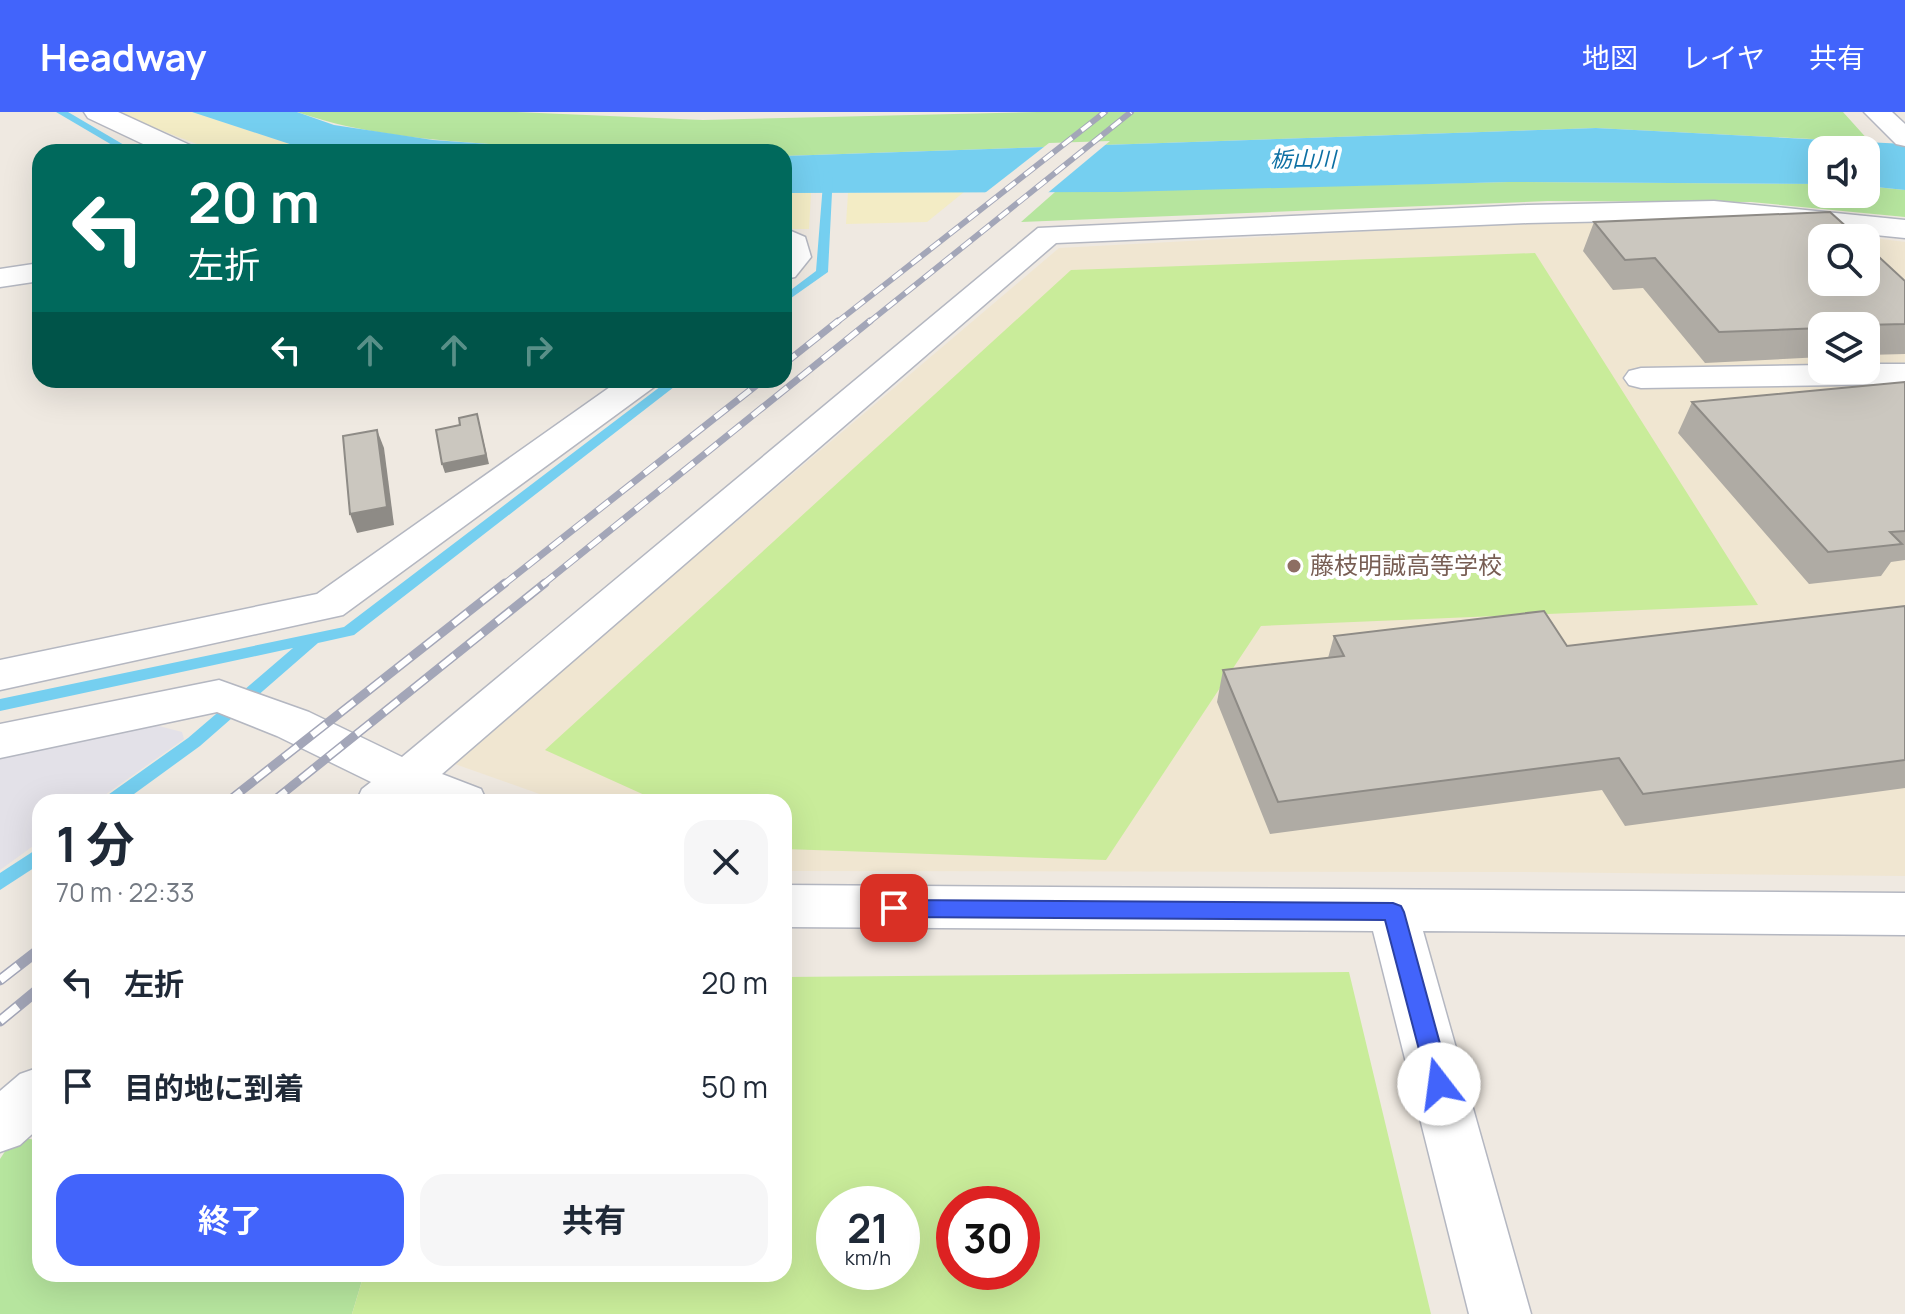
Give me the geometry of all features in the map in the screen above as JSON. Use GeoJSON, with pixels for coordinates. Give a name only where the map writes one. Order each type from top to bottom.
{"type":"FeatureCollection","features":[{"type":"Feature","properties":{"kind":"street"},"geometry":{"type":"LineString","coordinates":[[97,112],[165,144]]}},
{"type":"Feature","properties":{"kind":"street"},"geometry":{"type":"LineString","coordinates":[[1879,114],[1905,138]]}},
{"type":"Feature","properties":{"kind":"street"},"geometry":{"type":"LineString","coordinates":[[392,790],[1048,234],[1527,214],[1714,210],[1905,229]]}},
{"type":"Feature","properties":{"kind":"street"},"geometry":{"type":"LineString","coordinates":[[0,278],[32,273]]}},
{"type":"Feature","properties":{"kind":"street"},"geometry":{"type":"LineString","coordinates":[[1641,378],[1905,374]]}},
{"type":"Feature","properties":{"kind":"street"},"geometry":{"type":"LineString","coordinates":[[0,675],[329,605],[631,388]]}},
{"type":"Feature","properties":{"kind":"street"},"geometry":{"type":"LineString","coordinates":[[0,741],[233,702],[293,724],[392,790],[416,794]]}},
{"type":"Feature","properties":{"kind":"street"},"geometry":{"type":"LineString","coordinates":[[792,906],[1905,914]]}},
{"type":"Feature","properties":{"kind":"street"},"geometry":{"type":"LineString","coordinates":[[1393,912],[1500,1314]]}},
{"type":"Feature","properties":{"kind":"street"},"geometry":{"type":"LineString","coordinates":[[0,1126],[32,1099]]}},
{"type":"Feature","properties":{"kind":"shaded area","name":"藤枝明誠高等学校"},"geometry":{"type":"Polygon","coordinates":[[[1698,220],[1808,230],[1808,296],[1880,296],[1880,239],[1905,242],[1905,876],[792,871],[792,794],[539,794],[452,763],[1059,248],[1522,223],[1698,220]]]}},
{"type":"Feature","properties":{"kind":"shaded area"},"geometry":{"type":"Polygon","coordinates":[[[151,724],[182,732],[184,739],[106,794],[32,794],[32,847],[0,870],[0,759],[151,724]]]}},
{"type":"Feature","properties":{"kind":"green space"},"geometry":{"type":"Polygon","coordinates":[[[297,112],[516,112],[703,120],[1038,112],[1843,112],[1865,136],[1808,136],[1808,139],[1596,128],[792,156],[792,144],[494,144],[398,135],[347,126],[297,112]]]}},
{"type":"Feature","properties":{"kind":"green space"},"geometry":{"type":"Polygon","coordinates":[[[1509,182],[1808,184],[1808,208],[1751,202],[1548,201],[1021,222],[1055,192],[1509,182]]]}},
{"type":"Feature","properties":{"kind":"green space"},"geometry":{"type":"Polygon","coordinates":[[[1880,187],[1905,190],[1905,217],[1813,208],[1880,208],[1880,187]]]}},
{"type":"Feature","properties":{"kind":"green space"},"geometry":{"type":"Polygon","coordinates":[[[1535,253],[1758,605],[1261,626],[1106,860],[792,849],[792,794],[642,794],[545,750],[1071,270],[1535,253]]]}},
{"type":"Feature","properties":{"kind":"green space"},"geometry":{"type":"Polygon","coordinates":[[[1349,972],[1431,1314],[352,1314],[362,1282],[792,1282],[792,977],[1349,972]]]}},
{"type":"Feature","properties":{"kind":"green space"},"geometry":{"type":"Polygon","coordinates":[[[15,1136],[32,1139],[32,1282],[362,1282],[352,1314],[0,1314],[0,1159],[15,1136]]]}},
{"type":"Feature","properties":{"kind":"sand"},"geometry":{"type":"Polygon","coordinates":[[[113,112],[192,112],[290,144],[197,144],[113,112]]]}},
{"type":"Feature","properties":{"kind":"sand"},"geometry":{"type":"Polygon","coordinates":[[[964,192],[927,222],[846,224],[848,193],[964,192]]]}},
{"type":"Feature","properties":{"kind":"sand"},"geometry":{"type":"Polygon","coordinates":[[[792,193],[811,193],[809,229],[792,229],[792,193]]]}},
{"type":"Feature","properties":{"kind":"water"},"geometry":{"type":"Polygon","coordinates":[[[192,112],[297,112],[334,125],[433,140],[489,144],[290,144],[192,112]]]}},
{"type":"Feature","properties":{"kind":"water","name":"栃山川"},"geometry":{"type":"Polygon","coordinates":[[[1596,128],[1808,139],[1808,184],[1509,182],[1120,192],[792,193],[792,156],[1596,128]]]}},
{"type":"Feature","properties":{"kind":"water"},"geometry":{"type":"Polygon","coordinates":[[[1880,143],[1905,144],[1905,190],[1880,187],[1880,143]]]}},
{"type":"Feature","properties":{"kind":"pier"},"geometry":{"type":"Polygon","coordinates":[[[1110,141],[1044,196],[981,196],[1049,143],[1110,141]]]}},
{"type":"Feature","properties":{"kind":"building"},"geometry":{"type":"Polygon","coordinates":[[[1830,212],[1843,224],[1808,224],[1808,296],[1880,296],[1880,258],[1905,281],[1905,324],[1880,325],[1880,312],[1808,312],[1808,329],[1719,332],[1655,258],[1625,260],[1594,222],[1830,212]]]}},
{"type":"Feature","properties":{"kind":"building"},"geometry":{"type":"Polygon","coordinates":[[[1905,382],[1905,531],[1890,532],[1902,544],[1828,552],[1692,402],[1905,382]]]}},
{"type":"Feature","properties":{"kind":"building"},"geometry":{"type":"Polygon","coordinates":[[[477,414],[486,455],[442,464],[436,430],[460,425],[459,418],[477,414]]]}},
{"type":"Feature","properties":{"kind":"building"},"geometry":{"type":"Polygon","coordinates":[[[377,430],[387,507],[350,514],[343,436],[377,430]]]}},
{"type":"Feature","properties":{"kind":"building"},"geometry":{"type":"Polygon","coordinates":[[[1905,606],[1905,760],[1643,794],[1619,758],[1278,802],[1223,670],[1344,656],[1334,636],[1544,611],[1567,646],[1905,606]]]}},
{"type":"Feature","properties":{"kind":"waterway"},"geometry":{"type":"LineString","coordinates":[[61,112],[117,144]]}},
{"type":"Feature","properties":{"kind":"waterway"},"geometry":{"type":"LineString","coordinates":[[792,294],[822,272],[828,173]]}},
{"type":"Feature","properties":{"kind":"waterway"},"geometry":{"type":"LineString","coordinates":[[0,705],[349,631],[667,388]]}},
{"type":"Feature","properties":{"kind":"waterway"},"geometry":{"type":"LineString","coordinates":[[122,794],[194,742],[312,640]]}},
{"type":"Feature","properties":{"kind":"waterway"},"geometry":{"type":"LineString","coordinates":[[0,883],[32,860]]}},
{"type":"Feature","properties":{"kind":"railway"},"geometry":{"type":"LineString","coordinates":[[836,323],[1105,112]]}},
{"type":"Feature","properties":{"kind":"railway"},"geometry":{"type":"LineString","coordinates":[[868,323],[1131,112]]}},
{"type":"Feature","properties":{"kind":"railway"},"geometry":{"type":"LineString","coordinates":[[792,358],[838,321]]}},
{"type":"Feature","properties":{"kind":"railway"},"geometry":{"type":"LineString","coordinates":[[792,384],[870,321]]}},
{"type":"Feature","properties":{"kind":"railway"},"geometry":{"type":"LineString","coordinates":[[503,585],[753,388]]}},
{"type":"Feature","properties":{"kind":"railway"},"geometry":{"type":"LineString","coordinates":[[542,585],[787,388]]}},
{"type":"Feature","properties":{"kind":"railway"},"geometry":{"type":"LineString","coordinates":[[237,794],[505,583]]}},
{"type":"Feature","properties":{"kind":"railway"},"geometry":{"type":"LineString","coordinates":[[282,794],[545,583]]}},
{"type":"Feature","properties":{"kind":"railway"},"geometry":{"type":"LineString","coordinates":[[0,980],[32,955]]}},
{"type":"Feature","properties":{"kind":"railway"},"geometry":{"type":"LineString","coordinates":[[0,1021],[32,995]]}},
{"type":"Feature","properties":{"kind":"place","name":"藤枝明誠高等学校"},"geometry":{"type":"Point","coordinates":[1294,566]}},
{"type":"Feature","properties":{"kind":"route"},"geometry":{"type":"LineString","coordinates":[[894,908],[1393,912],[1439,1084]]}}]}
